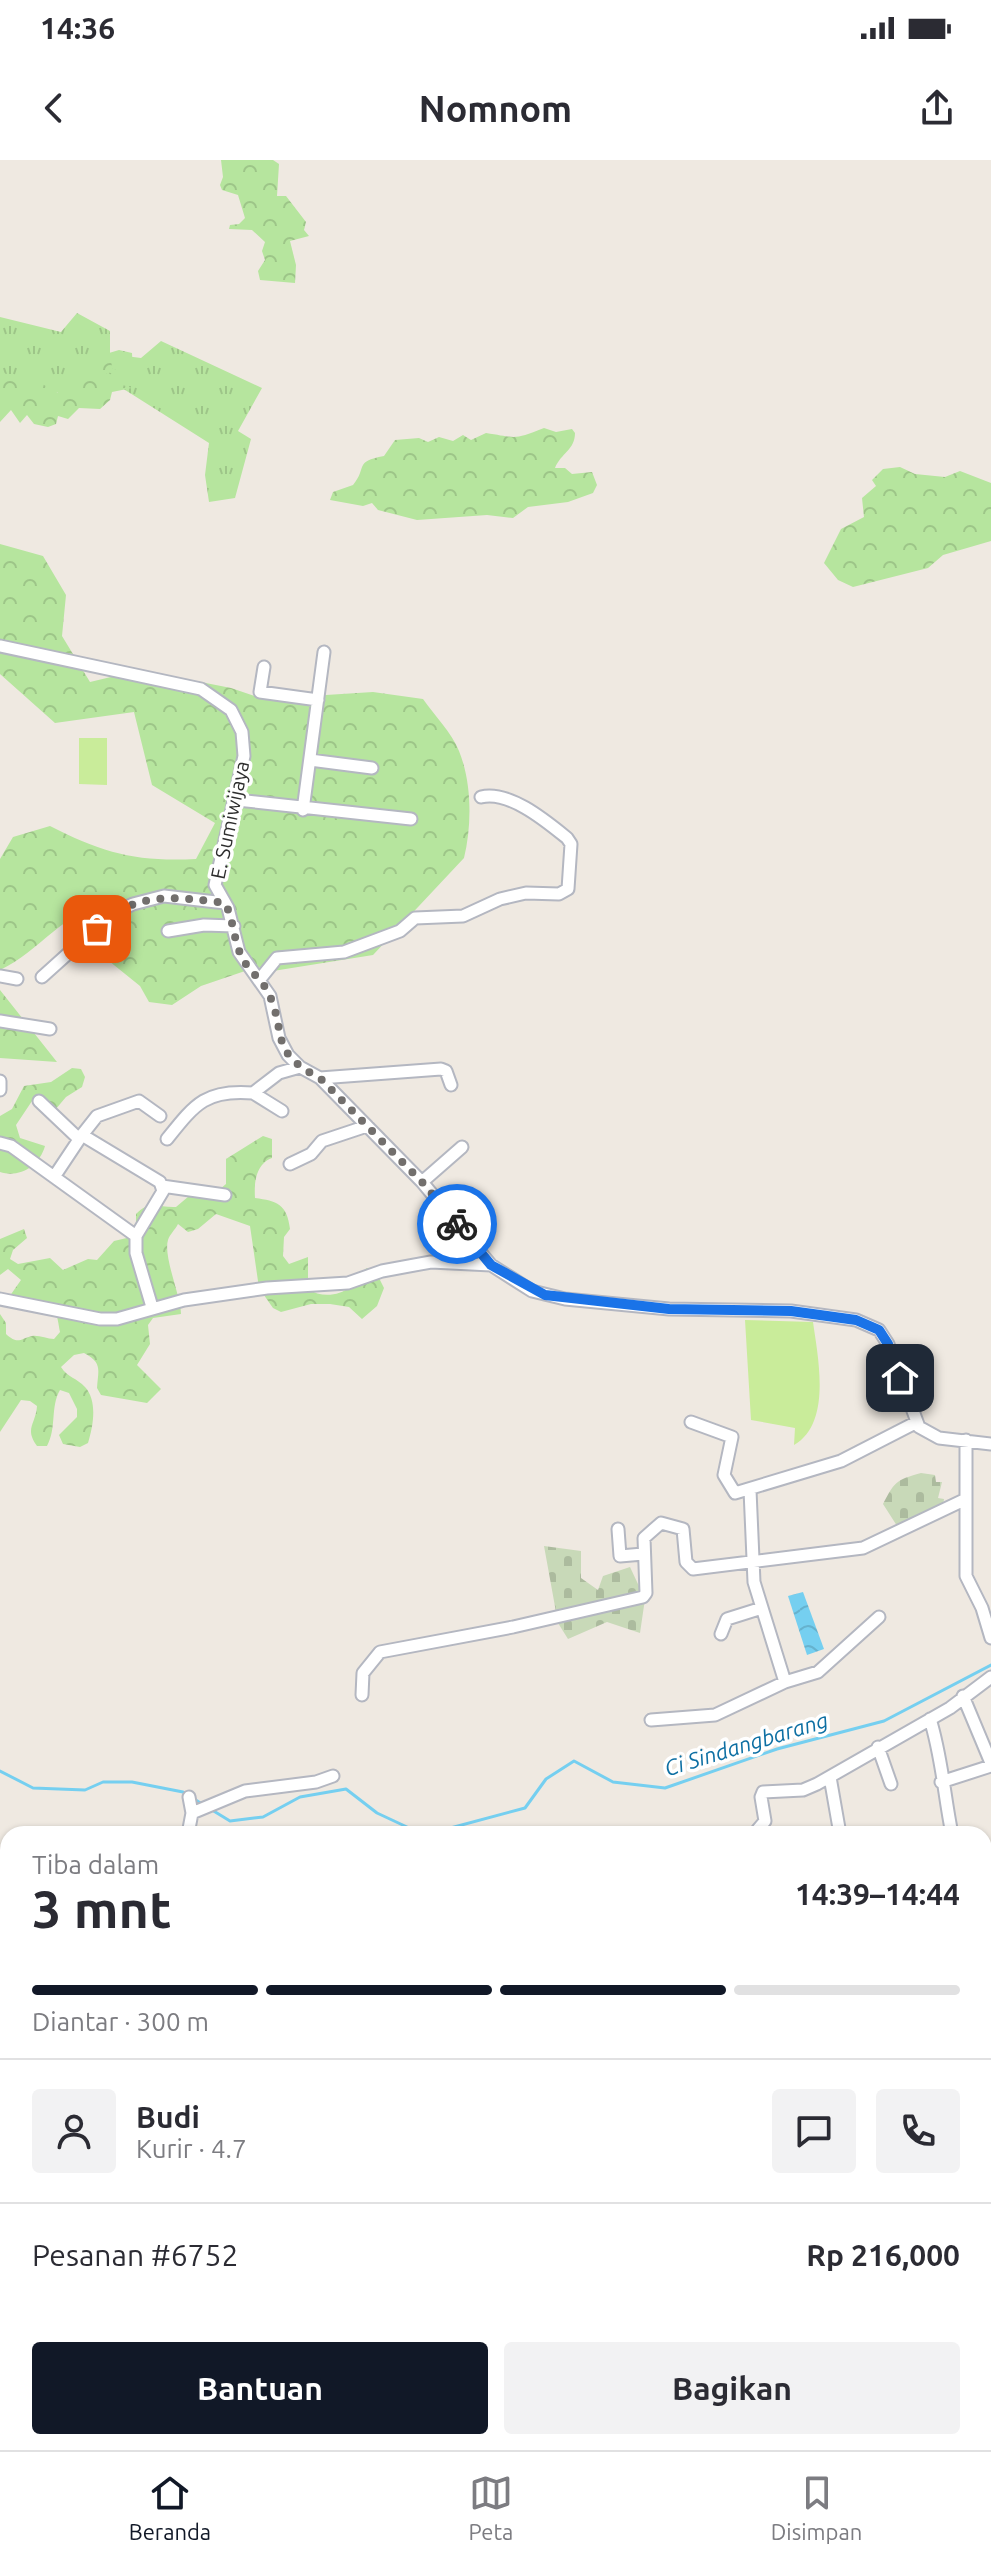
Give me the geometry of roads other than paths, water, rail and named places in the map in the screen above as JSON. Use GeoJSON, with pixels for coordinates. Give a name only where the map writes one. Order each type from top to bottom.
{"type":"FeatureCollection","features":[{"type":"Feature","properties":{"kind":"street","name":"E. Sumiwijaya"},"geometry":{"type":"LineString","coordinates":[[0,646],[201,689],[218,698],[236,719],[245,745],[237,800],[215,880],[246,965],[260,979],[270,996],[279,1038],[288,1055],[300,1067],[320,1078],[422,1182],[491,1265],[532,1291],[565,1299],[669,1309],[791,1311],[856,1320],[879,1330],[888,1344],[915,1423]]}},
{"type":"Feature","properties":{"kind":"street"},"geometry":{"type":"LineString","coordinates":[[303,810],[324,652]]}},
{"type":"Feature","properties":{"kind":"street"},"geometry":{"type":"LineString","coordinates":[[264,667],[260,692],[318,700]]}},
{"type":"Feature","properties":{"kind":"street"},"geometry":{"type":"LineString","coordinates":[[310,760],[372,768]]}},
{"type":"Feature","properties":{"kind":"street"},"geometry":{"type":"LineString","coordinates":[[260,979],[277,958],[344,952],[400,931],[415,918],[463,916],[500,899],[526,893],[559,894],[568,889],[571,844],[567,838],[514,802],[490,795],[481,797]]}},
{"type":"Feature","properties":{"kind":"street"},"geometry":{"type":"LineString","coordinates":[[237,800],[303,810],[411,819]]}},
{"type":"Feature","properties":{"kind":"street"},"geometry":{"type":"LineString","coordinates":[[42,977],[112,914],[133,904],[164,896],[225,903]]}},
{"type":"Feature","properties":{"kind":"street"},"geometry":{"type":"LineString","coordinates":[[168,931],[204,925],[234,926]]}},
{"type":"Feature","properties":{"kind":"street"},"geometry":{"type":"LineString","coordinates":[[0,976],[17,979]]}},
{"type":"Feature","properties":{"kind":"street"},"geometry":{"type":"LineString","coordinates":[[0,1021],[50,1029]]}},
{"type":"Feature","properties":{"kind":"street"},"geometry":{"type":"LineString","coordinates":[[253,1093],[279,1073],[300,1067]]}},
{"type":"Feature","properties":{"kind":"street"},"geometry":{"type":"LineString","coordinates":[[320,1078],[441,1069],[446,1071],[451,1085]]}},
{"type":"Feature","properties":{"kind":"street"},"geometry":{"type":"LineString","coordinates":[[0,1081],[0,1090]]}},
{"type":"Feature","properties":{"kind":"street"},"geometry":{"type":"LineString","coordinates":[[167,1139],[194,1105],[229,1091],[253,1093],[282,1111]]}},
{"type":"Feature","properties":{"kind":"street"},"geometry":{"type":"LineString","coordinates":[[39,1101],[81,1137],[162,1186],[225,1195]]}},
{"type":"Feature","properties":{"kind":"street"},"geometry":{"type":"LineString","coordinates":[[54,1177],[97,1116],[139,1101],[160,1116]]}},
{"type":"Feature","properties":{"kind":"street"},"geometry":{"type":"LineString","coordinates":[[290,1164],[311,1154],[322,1141],[367,1126]]}},
{"type":"Feature","properties":{"kind":"street"},"geometry":{"type":"LineString","coordinates":[[0,1143],[11,1146],[136,1236]]}},
{"type":"Feature","properties":{"kind":"street"},"geometry":{"type":"LineString","coordinates":[[422,1182],[462,1147]]}},
{"type":"Feature","properties":{"kind":"street"},"geometry":{"type":"LineString","coordinates":[[152,1307],[136,1253],[136,1236],[162,1186]]}},
{"type":"Feature","properties":{"kind":"street","name":"E. Sumiwijaya"},"geometry":{"type":"LineString","coordinates":[[0,1299],[100,1319],[117,1319],[152,1307],[267,1288],[348,1283],[382,1271],[431,1262],[491,1265]]}},
{"type":"Feature","properties":{"kind":"street"},"geometry":{"type":"LineString","coordinates":[[691,1422],[732,1437],[724,1475],[735,1493],[841,1461],[915,1423],[925,1432],[965,1450],[991,1444]]}},
{"type":"Feature","properties":{"kind":"street"},"geometry":{"type":"LineString","coordinates":[[965,1450],[966,1576],[982,1608],[991,1638]]}},
{"type":"Feature","properties":{"kind":"street"},"geometry":{"type":"LineString","coordinates":[[750,1490],[754,1582],[785,1682]]}},
{"type":"Feature","properties":{"kind":"street"},"geometry":{"type":"LineString","coordinates":[[362,1695],[363,1673],[380,1652],[513,1627],[643,1597],[644,1538],[661,1523],[683,1529],[689,1568],[863,1548],[964,1500]]}},
{"type":"Feature","properties":{"kind":"street"},"geometry":{"type":"LineString","coordinates":[[618,1529],[620,1556],[643,1554]]}},
{"type":"Feature","properties":{"kind":"street"},"geometry":{"type":"LineString","coordinates":[[721,1634],[727,1619],[762,1608]]}},
{"type":"Feature","properties":{"kind":"street"},"geometry":{"type":"LineString","coordinates":[[651,1720],[715,1715],[785,1682],[822,1669],[879,1617]]}},
{"type":"Feature","properties":{"kind":"street"},"geometry":{"type":"LineString","coordinates":[[761,1826],[765,1821],[763,1792],[803,1790],[830,1777],[930,1719],[991,1677]]}},
{"type":"Feature","properties":{"kind":"street"},"geometry":{"type":"LineString","coordinates":[[941,1782],[991,1764],[963,1696]]}},
{"type":"Feature","properties":{"kind":"street"},"geometry":{"type":"LineString","coordinates":[[930,1719],[940,1755],[941,1782],[950,1826]]}},
{"type":"Feature","properties":{"kind":"street"},"geometry":{"type":"LineString","coordinates":[[878,1747],[891,1784]]}},
{"type":"Feature","properties":{"kind":"street"},"geometry":{"type":"LineString","coordinates":[[196,1812],[245,1791],[316,1782],[333,1776]]}},
{"type":"Feature","properties":{"kind":"street"},"geometry":{"type":"LineString","coordinates":[[830,1777],[839,1826]]}},
{"type":"Feature","properties":{"kind":"street"},"geometry":{"type":"LineString","coordinates":[[189,1797],[196,1812],[191,1826]]}},
{"type":"Feature","properties":{"kind":"water"},"geometry":{"type":"Polygon","coordinates":[[[803,1592],[824,1649],[807,1655],[788,1596],[803,1592]]]}},
{"type":"Feature","properties":{"kind":"waterway","name":"Ci Sindangbarang"},"geometry":{"type":"LineString","coordinates":[[458,1826],[525,1808],[546,1779],[574,1761],[613,1782],[665,1788],[777,1749],[884,1721],[991,1665]]}},
{"type":"Feature","properties":{"kind":"waterway","name":"Ci Sindangbarang"},"geometry":{"type":"LineString","coordinates":[[0,1771],[33,1788],[85,1790],[103,1782],[132,1782],[183,1792],[202,1804]]}},
{"type":"Feature","properties":{"kind":"waterway","name":"Ci Sindangbarang"},"geometry":{"type":"LineString","coordinates":[[212,1810],[230,1821],[263,1817],[300,1797],[346,1789],[377,1813],[405,1826]]}}]}
